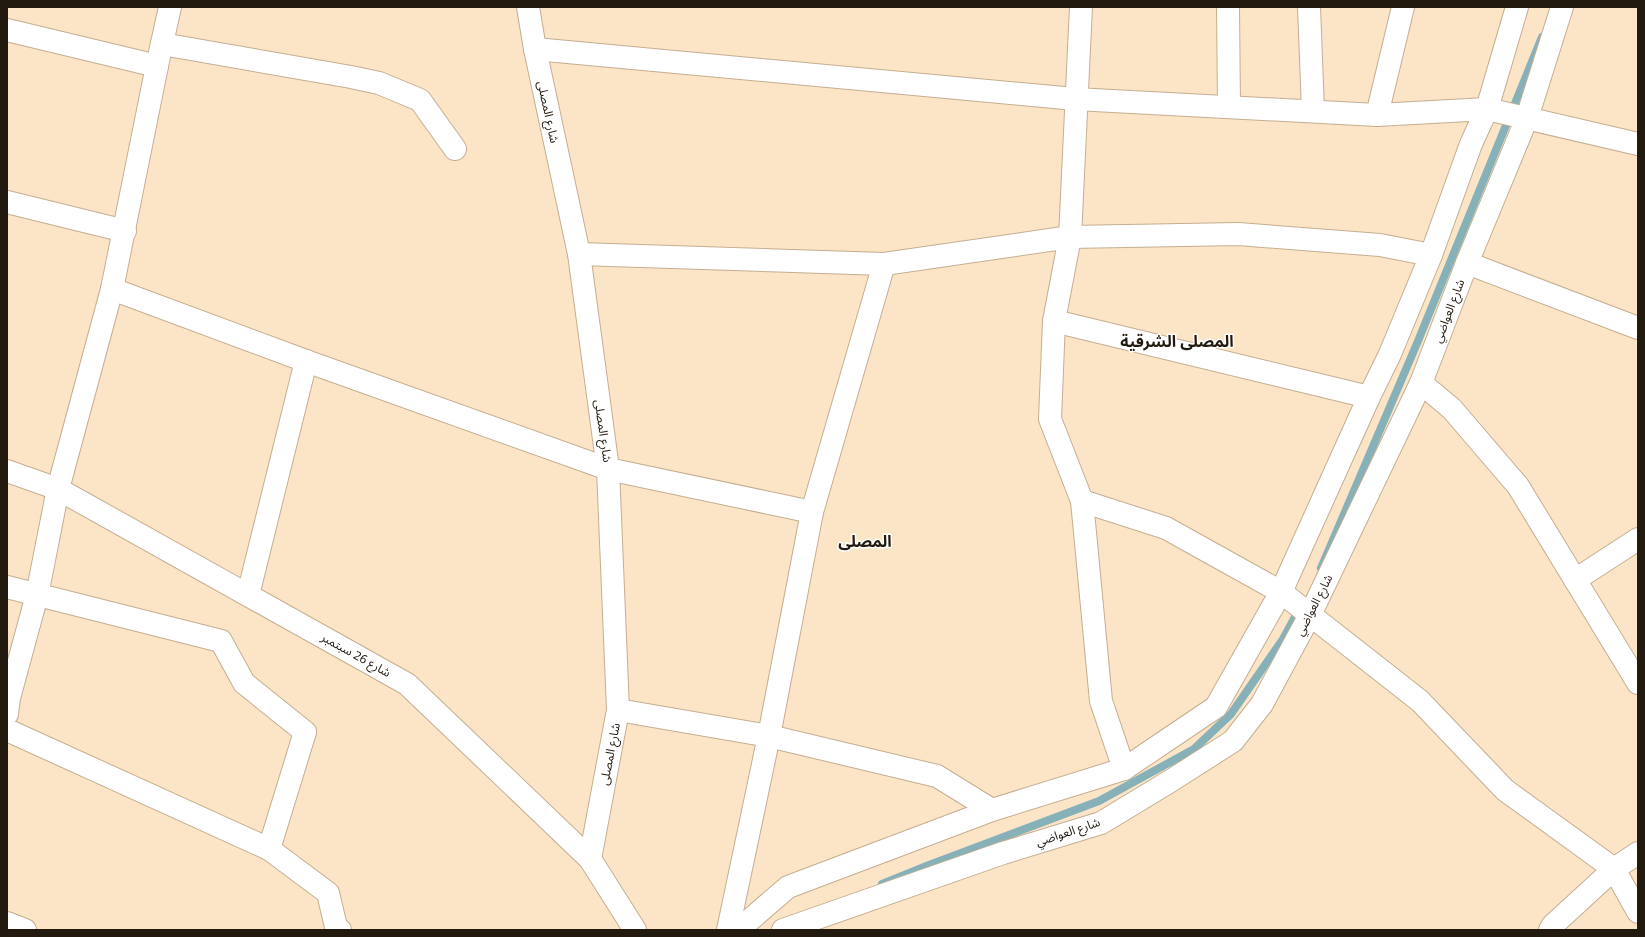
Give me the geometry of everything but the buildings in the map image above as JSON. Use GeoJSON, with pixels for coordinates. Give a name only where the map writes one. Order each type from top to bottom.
{"type":"FeatureCollection","features":[{"type":"Feature","properties":{"kind":"street"},"geometry":{"type":"LineString","coordinates":[[8,703],[38,595],[58,489],[112,289],[170,7]]}},
{"type":"Feature","properties":{"kind":"street","name":"شارع المصلى"},"geometry":{"type":"LineString","coordinates":[[528,7],[535,49],[579,254],[608,469],[618,710],[590,859]]}},
{"type":"Feature","properties":{"kind":"street"},"geometry":{"type":"LineString","coordinates":[[1081,7],[1075,99],[1070,237],[1054,321],[1050,419],[1082,501],[1101,701],[1124,769]]}},
{"type":"Feature","properties":{"kind":"street"},"geometry":{"type":"LineString","coordinates":[[1228,7],[1229,107]]}},
{"type":"Feature","properties":{"kind":"street"},"geometry":{"type":"LineString","coordinates":[[1309,7],[1313,111]]}},
{"type":"Feature","properties":{"kind":"street"},"geometry":{"type":"LineString","coordinates":[[1377,115],[1403,7]]}},
{"type":"Feature","properties":{"kind":"street"},"geometry":{"type":"LineString","coordinates":[[738,930],[788,887],[992,810],[1124,769],[1216,707],[1282,592],[1369,397],[1390,354],[1431,255],[1471,144],[1487,109],[1517,7]]}},
{"type":"Feature","properties":{"kind":"street","name":"شارع العواضي"},"geometry":{"type":"LineString","coordinates":[[784,930],[1003,853],[1101,823],[1172,780],[1232,741],[1262,704],[1310,615],[1421,383],[1467,263],[1527,118],[1562,7]]}},
{"type":"Feature","properties":{"kind":"street"},"geometry":{"type":"LineString","coordinates":[[7,30],[157,66]]}},
{"type":"Feature","properties":{"kind":"street"},"geometry":{"type":"LineString","coordinates":[[162,44],[379,83],[420,100],[455,148]]}},
{"type":"Feature","properties":{"kind":"street"},"geometry":{"type":"LineString","coordinates":[[535,49],[1075,99],[1377,115],[1487,109],[1638,144]]}},
{"type":"Feature","properties":{"kind":"street"},"geometry":{"type":"LineString","coordinates":[[7,202],[125,230]]}},
{"type":"Feature","properties":{"kind":"street"},"geometry":{"type":"LineString","coordinates":[[579,254],[884,264],[1070,237],[1238,234],[1380,245],[1431,255]]}},
{"type":"Feature","properties":{"kind":"street"},"geometry":{"type":"LineString","coordinates":[[1467,263],[1638,328]]}},
{"type":"Feature","properties":{"kind":"street"},"geometry":{"type":"LineString","coordinates":[[728,930],[769,736],[812,512],[884,264]]}},
{"type":"Feature","properties":{"kind":"street"},"geometry":{"type":"LineString","coordinates":[[112,289],[306,361],[608,469],[812,512]]}},
{"type":"Feature","properties":{"kind":"street"},"geometry":{"type":"LineString","coordinates":[[1054,321],[1369,397]]}},
{"type":"Feature","properties":{"kind":"street"},"geometry":{"type":"LineString","coordinates":[[248,595],[306,361]]}},
{"type":"Feature","properties":{"kind":"street"},"geometry":{"type":"LineString","coordinates":[[1421,383],[1452,409],[1518,486],[1638,683]]}},
{"type":"Feature","properties":{"kind":"street","name":"شارع 26 سبتمبر"},"geometry":{"type":"LineString","coordinates":[[7,470],[58,489],[407,684],[590,859],[635,930]]}},
{"type":"Feature","properties":{"kind":"street"},"geometry":{"type":"LineString","coordinates":[[1082,501],[1166,528],[1282,592],[1420,701],[1504,790],[1614,869],[1638,912]]}},
{"type":"Feature","properties":{"kind":"street"},"geometry":{"type":"LineString","coordinates":[[1575,580],[1638,539]]}},
{"type":"Feature","properties":{"kind":"street"},"geometry":{"type":"LineString","coordinates":[[7,587],[221,641],[244,683],[305,732],[269,849]]}},
{"type":"Feature","properties":{"kind":"street"},"geometry":{"type":"LineString","coordinates":[[618,710],[769,736],[937,776],[992,810]]}},
{"type":"Feature","properties":{"kind":"street"},"geometry":{"type":"LineString","coordinates":[[7,730],[269,849],[328,893],[336,929]]}},
{"type":"Feature","properties":{"kind":"street"},"geometry":{"type":"LineString","coordinates":[[1550,930],[1553,925],[1614,869],[1638,852]]}},
{"type":"Feature","properties":{"kind":"street"},"geometry":{"type":"LineString","coordinates":[[7,923],[25,930]]}},
{"type":"Feature","properties":{"kind":"waterway"},"geometry":{"type":"LineString","coordinates":[[1321,568],[1418,341],[1542,37]]}},
{"type":"Feature","properties":{"kind":"waterway"},"geometry":{"type":"LineString","coordinates":[[882,884],[1099,801],[1194,749],[1231,714],[1283,639],[1300,608]]}},
{"type":"Feature","properties":{"kind":"district","name":"المصلى الشرقية"},"geometry":{"type":"Point","coordinates":[1177,341]}},
{"type":"Feature","properties":{"kind":"district","name":"المصلى"},"geometry":{"type":"Point","coordinates":[865,541]}}]}
